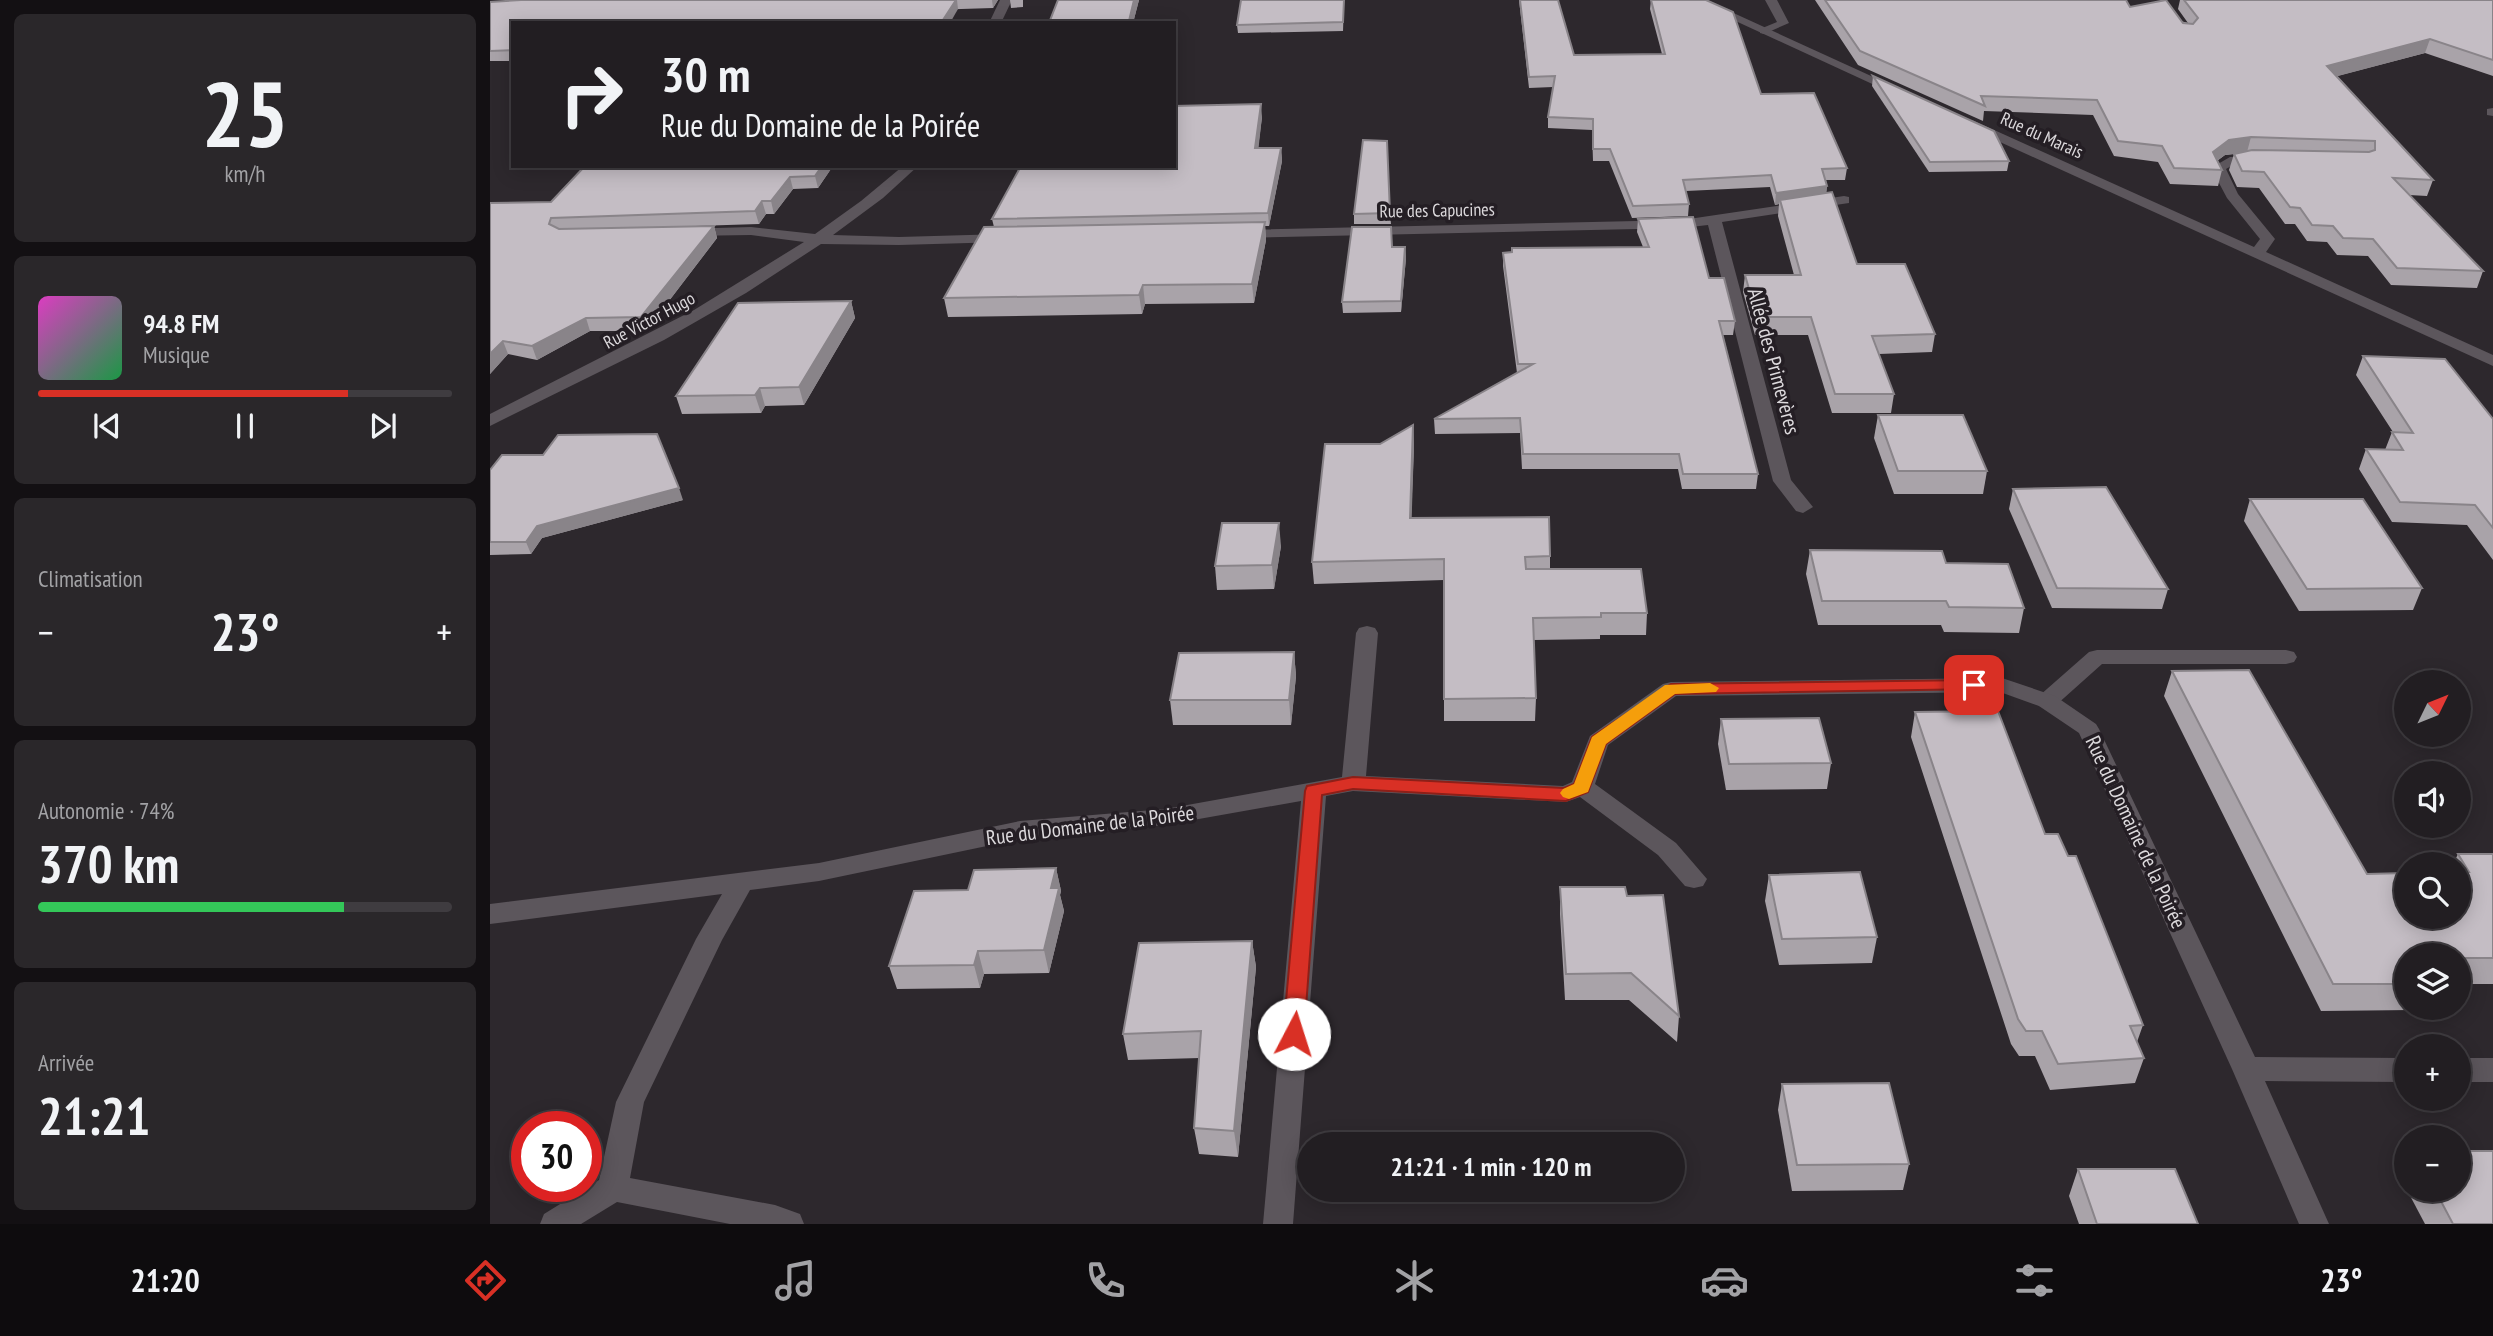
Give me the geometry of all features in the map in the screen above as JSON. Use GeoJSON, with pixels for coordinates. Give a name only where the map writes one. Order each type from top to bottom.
{"type":"FeatureCollection","features":[{"type":"Feature","properties":{"kind":"street"},"geometry":{"type":"LineString","coordinates":[[996,21],[1006,0]]}},
{"type":"Feature","properties":{"kind":"street"},"geometry":{"type":"LineString","coordinates":[[1696,0],[1913,98]]}},
{"type":"Feature","properties":{"kind":"street"},"geometry":{"type":"LineString","coordinates":[[1764,31],[1783,23],[1771,0]]}},
{"type":"Feature","properties":{"kind":"street","name":"Rue du Marais"},"geometry":{"type":"LineString","coordinates":[[1963,120],[2493,361]]}},
{"type":"Feature","properties":{"kind":"street"},"geometry":{"type":"LineString","coordinates":[[2258,252],[2268,239],[2232,195],[2218,168],[2230,161],[2273,159]]}},
{"type":"Feature","properties":{"kind":"street","name":"Rue Victor Hugo"},"geometry":{"type":"LineString","coordinates":[[490,421],[618,358],[730,298],[859,210],[909,168]]}},
{"type":"Feature","properties":{"kind":"street","name":"Rue des Capucines"},"geometry":{"type":"LineString","coordinates":[[1221,234],[1682,225],[1844,200]]}},
{"type":"Feature","properties":{"kind":"street","name":"Allée des Primevères"},"geometry":{"type":"LineString","coordinates":[[1714,221],[1782,481],[1803,507]]}},
{"type":"Feature","properties":{"kind":"street"},"geometry":{"type":"LineString","coordinates":[[670,233],[751,231],[818,239],[1025,238]]}},
{"type":"Feature","properties":{"kind":"street"},"geometry":{"type":"LineString","coordinates":[[1353,783],[1367,633]]}},
{"type":"Feature","properties":{"kind":"street"},"geometry":{"type":"LineString","coordinates":[[2048,701],[2096,657],[2286,657]]}},
{"type":"Feature","properties":{"kind":"street","name":"Rue du Domaine de la Poirée"},"geometry":{"type":"LineString","coordinates":[[490,914],[819,872],[1020,830],[1165,817],[1353,783],[1566,794],[1582,787],[1598,741],[1671,689],[2001,685],[2048,701],[2088,729],[2246,1069],[2314,1224]]}},
{"type":"Feature","properties":{"kind":"street"},"geometry":{"type":"LineString","coordinates":[[1582,787],[1667,849],[1694,879]]}},
{"type":"Feature","properties":{"kind":"street"},"geometry":{"type":"LineString","coordinates":[[1278,1224],[1314,791]]}},
{"type":"Feature","properties":{"kind":"street"},"geometry":{"type":"LineString","coordinates":[[614,1188],[630,1102],[709,939],[742,881]]}},
{"type":"Feature","properties":{"kind":"street"},"geometry":{"type":"LineString","coordinates":[[2246,1069],[2394,1070]]}},
{"type":"Feature","properties":{"kind":"street"},"geometry":{"type":"LineString","coordinates":[[2471,1070],[2493,1070]]}},
{"type":"Feature","properties":{"kind":"street"},"geometry":{"type":"LineString","coordinates":[[555,1224],[614,1188],[789,1224]]}},
{"type":"Feature","properties":{"kind":"building"},"geometry":{"type":"Polygon","coordinates":[[[956,0],[942,21],[511,21],[511,50],[490,51],[490,2],[956,0]]]}},
{"type":"Feature","properties":{"kind":"building"},"geometry":{"type":"Polygon","coordinates":[[[1058,0],[1134,0],[1129,21],[1050,21],[1058,0]]]}},
{"type":"Feature","properties":{"kind":"building"},"geometry":{"type":"Polygon","coordinates":[[[1241,0],[1344,0],[1343,22],[1237,25],[1241,0]]]}},
{"type":"Feature","properties":{"kind":"building"},"geometry":{"type":"Polygon","coordinates":[[[1520,0],[1558,0],[1574,55],[1665,54],[1651,0],[1706,0],[1733,12],[1761,94],[1814,93],[1847,168],[1822,169],[1827,186],[1776,193],[1771,175],[1683,180],[1689,204],[1633,206],[1610,149],[1593,149],[1593,119],[1548,117],[1555,76],[1529,77],[1520,0]]]}},
{"type":"Feature","properties":{"kind":"building"},"geometry":{"type":"Polygon","coordinates":[[[1825,0],[2126,0],[2130,7],[2166,0],[2183,23],[2193,24],[2198,18],[2184,0],[2493,0],[2493,60],[2430,39],[2327,66],[2433,180],[2393,178],[2483,271],[2397,268],[2373,239],[2343,238],[2333,226],[2312,225],[2300,208],[2290,207],[2264,172],[2242,171],[2234,154],[2252,150],[2369,152],[2375,150],[2375,141],[2251,137],[2229,140],[2213,152],[2222,170],[2174,168],[2162,146],[2118,141],[2097,100],[1981,96],[1985,106],[1860,51],[1825,0]]]}},
{"type":"Feature","properties":{"kind":"building"},"geometry":{"type":"Polygon","coordinates":[[[1873,76],[1994,131],[2009,161],[1930,162],[1873,76]]]}},
{"type":"Feature","properties":{"kind":"building"},"geometry":{"type":"Polygon","coordinates":[[[1261,104],[1255,148],[1281,148],[1268,213],[992,219],[1020,168],[1176,168],[1176,106],[1261,104]]]}},
{"type":"Feature","properties":{"kind":"building"},"geometry":{"type":"Polygon","coordinates":[[[1363,140],[1387,141],[1390,213],[1354,214],[1363,140]]]}},
{"type":"Feature","properties":{"kind":"building"},"geometry":{"type":"Polygon","coordinates":[[[583,168],[821,168],[815,176],[790,177],[771,201],[762,201],[755,211],[551,218],[549,224],[559,229],[714,226],[641,317],[586,318],[532,346],[503,341],[490,354],[490,203],[551,202],[583,168]]]}},
{"type":"Feature","properties":{"kind":"building"},"geometry":{"type":"Polygon","coordinates":[[[1832,192],[1857,264],[1905,264],[1935,334],[1872,336],[1894,394],[1835,394],[1811,317],[1757,317],[1745,275],[1801,275],[1780,200],[1832,192]]]}},
{"type":"Feature","properties":{"kind":"building"},"geometry":{"type":"Polygon","coordinates":[[[1693,217],[1709,278],[1724,278],[1735,321],[1719,321],[1758,474],[1683,474],[1679,454],[1523,454],[1520,418],[1434,419],[1533,364],[1518,364],[1503,253],[1512,252],[1512,248],[1649,247],[1638,219],[1693,217]]]}},
{"type":"Feature","properties":{"kind":"building"},"geometry":{"type":"Polygon","coordinates":[[[1265,222],[1252,284],[1143,285],[1139,295],[944,298],[984,227],[1265,222]]]}},
{"type":"Feature","properties":{"kind":"building"},"geometry":{"type":"Polygon","coordinates":[[[1352,227],[1391,227],[1392,247],[1405,247],[1401,301],[1342,302],[1352,227]]]}},
{"type":"Feature","properties":{"kind":"building"},"geometry":{"type":"Polygon","coordinates":[[[851,301],[799,387],[760,388],[755,395],[676,396],[738,303],[851,301]]]}},
{"type":"Feature","properties":{"kind":"building"},"geometry":{"type":"Polygon","coordinates":[[[2363,356],[2445,359],[2493,419],[2493,528],[2475,505],[2400,502],[2366,449],[2403,450],[2392,432],[2413,433],[2363,356]]]}},
{"type":"Feature","properties":{"kind":"building"},"geometry":{"type":"Polygon","coordinates":[[[1878,415],[1963,415],[1987,471],[1898,471],[1878,415]]]}},
{"type":"Feature","properties":{"kind":"building"},"geometry":{"type":"Polygon","coordinates":[[[1413,425],[1410,518],[1549,517],[1550,556],[1525,557],[1526,569],[1641,569],[1647,613],[1533,618],[1536,698],[1444,699],[1444,559],[1312,562],[1325,444],[1380,444],[1413,425]]]}},
{"type":"Feature","properties":{"kind":"building"},"geometry":{"type":"Polygon","coordinates":[[[657,434],[679,488],[537,526],[526,542],[490,542],[490,470],[502,455],[543,455],[558,435],[657,434]]]}},
{"type":"Feature","properties":{"kind":"building"},"geometry":{"type":"Polygon","coordinates":[[[2106,487],[2168,589],[2057,588],[2013,489],[2106,487]]]}},
{"type":"Feature","properties":{"kind":"building"},"geometry":{"type":"Polygon","coordinates":[[[2250,499],[2363,499],[2422,588],[2307,589],[2250,499]]]}},
{"type":"Feature","properties":{"kind":"building"},"geometry":{"type":"Polygon","coordinates":[[[1222,523],[1279,523],[1272,565],[1215,566],[1222,523]]]}},
{"type":"Feature","properties":{"kind":"building"},"geometry":{"type":"Polygon","coordinates":[[[1810,550],[1942,551],[1946,563],[2008,564],[2024,608],[1949,607],[1946,601],[1822,601],[1810,550]]]}},
{"type":"Feature","properties":{"kind":"building"},"geometry":{"type":"Polygon","coordinates":[[[1294,652],[1289,700],[1170,700],[1179,653],[1294,652]]]}},
{"type":"Feature","properties":{"kind":"building"},"geometry":{"type":"Polygon","coordinates":[[[2249,670],[2367,874],[2394,873],[2394,929],[2471,929],[2471,854],[2493,854],[2493,958],[2471,958],[2471,943],[2394,943],[2394,984],[2333,984],[2172,671],[2249,670]]]}},
{"type":"Feature","properties":{"kind":"building"},"geometry":{"type":"Polygon","coordinates":[[[1998,711],[2045,834],[2058,834],[2068,856],[2076,856],[2143,1025],[2130,1026],[2144,1058],[2058,1064],[2042,1031],[2026,1031],[2018,1019],[1915,712],[1998,711]]]}},
{"type":"Feature","properties":{"kind":"building"},"geometry":{"type":"Polygon","coordinates":[[[1819,718],[1831,763],[1729,764],[1721,719],[1819,718]]]}},
{"type":"Feature","properties":{"kind":"building"},"geometry":{"type":"Polygon","coordinates":[[[1056,868],[1051,888],[1059,888],[1044,950],[978,951],[974,965],[889,966],[914,891],[968,890],[974,870],[1056,868]]]}},
{"type":"Feature","properties":{"kind":"building"},"geometry":{"type":"Polygon","coordinates":[[[1860,872],[1877,937],[1782,939],[1769,875],[1860,872]]]}},
{"type":"Feature","properties":{"kind":"building"},"geometry":{"type":"Polygon","coordinates":[[[1560,887],[1625,887],[1627,896],[1663,895],[1679,1016],[1631,973],[1566,974],[1560,887]]]}},
{"type":"Feature","properties":{"kind":"building"},"geometry":{"type":"Polygon","coordinates":[[[1252,941],[1234,1131],[1194,1128],[1201,1031],[1123,1034],[1139,943],[1252,941]]]}},
{"type":"Feature","properties":{"kind":"building"},"geometry":{"type":"Polygon","coordinates":[[[1889,1083],[1909,1164],[1797,1165],[1782,1084],[1889,1083]]]}},
{"type":"Feature","properties":{"kind":"building"},"geometry":{"type":"Polygon","coordinates":[[[2471,1151],[2493,1151],[2493,1224],[2453,1224],[2441,1202],[2471,1202],[2471,1151]]]}},
{"type":"Feature","properties":{"kind":"building"},"geometry":{"type":"Polygon","coordinates":[[[2078,1169],[2175,1169],[2198,1224],[2097,1224],[2078,1169]]]}},
{"type":"Feature","properties":{"kind":"slow traffic"},"geometry":{"type":"LineString","coordinates":[[1569,793],[1582,787],[1598,741],[1671,689],[1710,688]]}},
{"type":"Feature","properties":{"kind":"route"},"geometry":{"type":"LineString","coordinates":[[1294,1034],[1314,791],[1353,783],[1566,794],[1582,787],[1598,741],[1671,689],[1974,685]]}}]}
